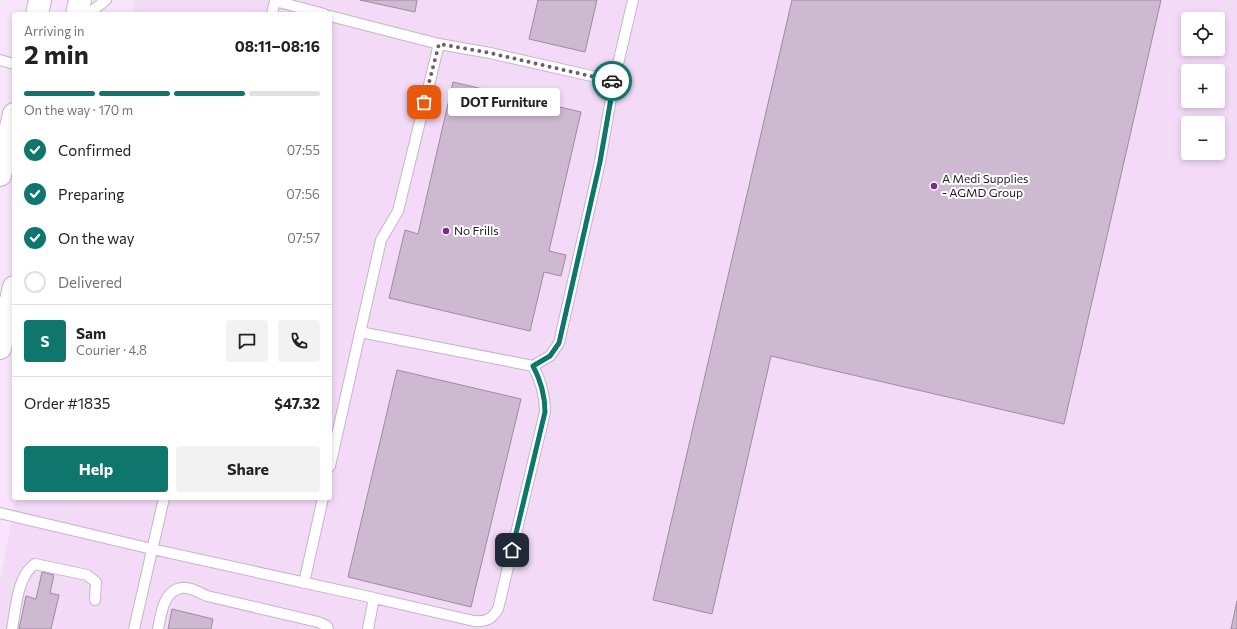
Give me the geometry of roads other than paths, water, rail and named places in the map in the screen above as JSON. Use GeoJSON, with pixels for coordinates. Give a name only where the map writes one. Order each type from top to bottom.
{"type":"FeatureCollection","features":[{"type":"Feature","properties":{"kind":"main road"},"geometry":{"type":"LineString","coordinates":[[37,12],[40,0]]}},
{"type":"Feature","properties":{"kind":"main road"},"geometry":{"type":"LineString","coordinates":[[77,12],[80,0]]}},
{"type":"Feature","properties":{"kind":"main road"},"geometry":{"type":"LineString","coordinates":[[0,175],[12,123]]}},
{"type":"Feature","properties":{"kind":"main road"},"geometry":{"type":"LineString","coordinates":[[0,348],[12,296]]}},
{"type":"Feature","properties":{"kind":"lane"},"geometry":{"type":"LineString","coordinates":[[91,12],[106,0]]}},
{"type":"Feature","properties":{"kind":"lane"},"geometry":{"type":"LineString","coordinates":[[360,332],[533,366],[550,356],[559,343],[600,162],[614,81],[633,0]]}},
{"type":"Feature","properties":{"kind":"lane"},"geometry":{"type":"LineString","coordinates":[[272,12],[272,1],[316,12]]}},
{"type":"Feature","properties":{"kind":"lane"},"geometry":{"type":"LineString","coordinates":[[332,17],[439,44],[490,53],[614,81]]}},
{"type":"Feature","properties":{"kind":"lane"},"geometry":{"type":"LineString","coordinates":[[332,457],[381,240],[398,211],[439,44]]}},
{"type":"Feature","properties":{"kind":"lane"},"geometry":{"type":"LineString","coordinates":[[0,60],[12,63]]}},
{"type":"Feature","properties":{"kind":"lane"},"geometry":{"type":"LineString","coordinates":[[0,513],[152,549],[482,622],[489,620],[498,609],[545,412],[545,398],[541,383],[533,366]]}},
{"type":"Feature","properties":{"kind":"lane"},"geometry":{"type":"LineString","coordinates":[[134,629],[164,500]]}},
{"type":"Feature","properties":{"kind":"lane"},"geometry":{"type":"LineString","coordinates":[[304,582],[323,500]]}},
{"type":"Feature","properties":{"kind":"lane"},"geometry":{"type":"LineString","coordinates":[[12,629],[22,578],[29,568],[35,564],[87,575],[96,582],[95,600]]}},
{"type":"Feature","properties":{"kind":"lane"},"geometry":{"type":"LineString","coordinates":[[158,629],[164,601],[172,593],[181,588],[191,589],[207,596],[318,622],[327,626],[328,629]]}},
{"type":"Feature","properties":{"kind":"lane"},"geometry":{"type":"LineString","coordinates":[[368,629],[374,598]]}},
{"type":"Feature","properties":{"kind":"place","name":"DOT Furniture"},"geometry":{"type":"Point","coordinates":[424,102]}},
{"type":"Feature","properties":{"kind":"place","name":"A Medi Supplies - AGMD Group"},"geometry":{"type":"Point","coordinates":[934,186]}},
{"type":"Feature","properties":{"kind":"place","name":"No Frills"},"geometry":{"type":"Point","coordinates":[446,231]}}]}
